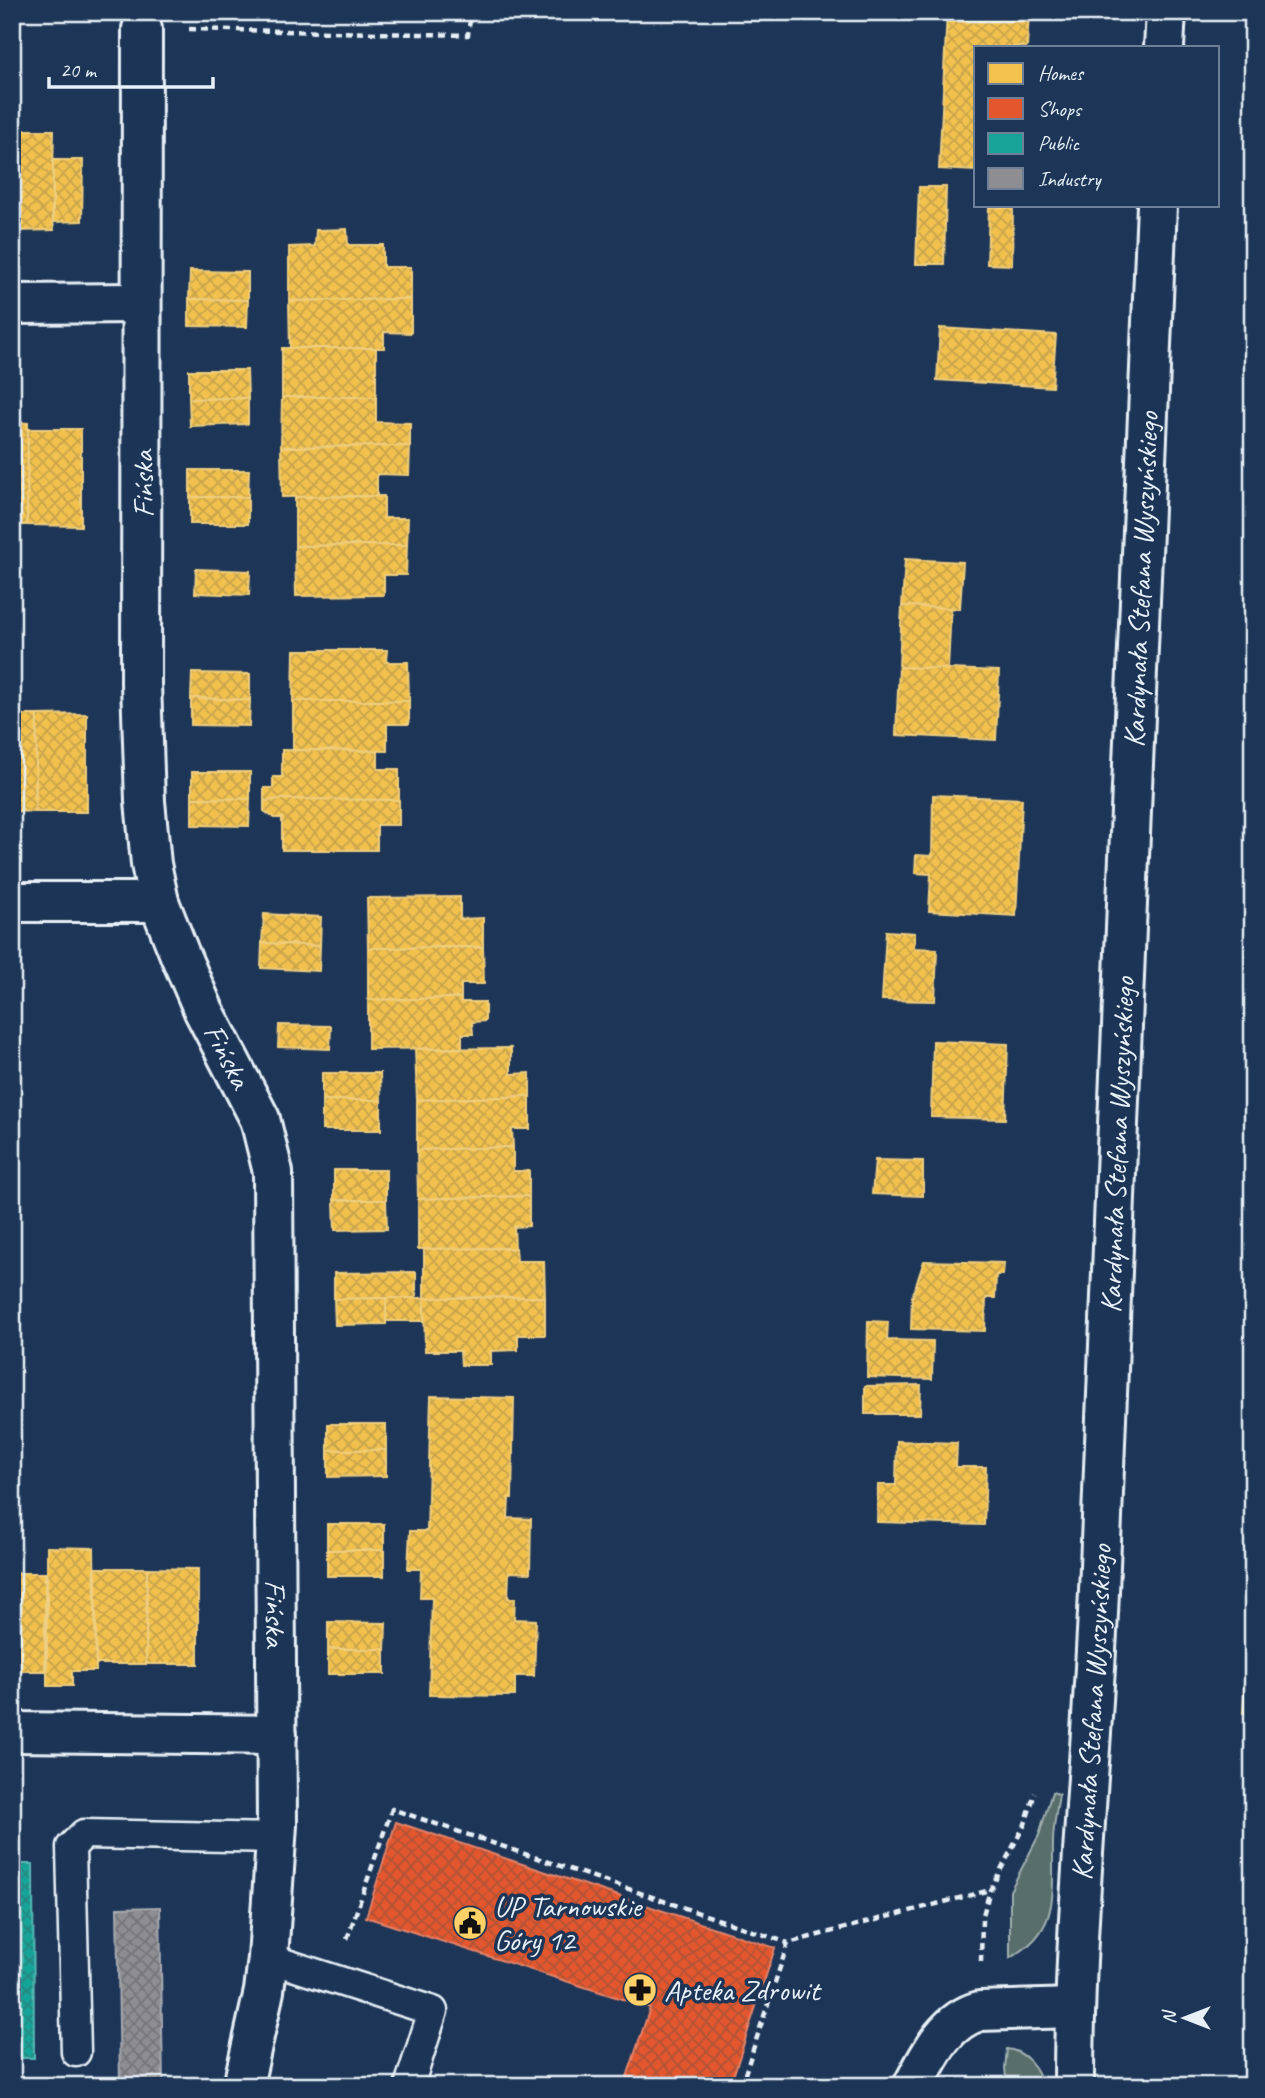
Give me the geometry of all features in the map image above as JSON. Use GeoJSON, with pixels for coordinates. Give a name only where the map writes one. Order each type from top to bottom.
{"type":"FeatureCollection","features":[{"type":"Feature","properties":{"kind":"street"},"geometry":{"type":"LineString","coordinates":[[1164,46],[1166,12]]}},
{"type":"Feature","properties":{"kind":"street","name":"Fińska"},"geometry":{"type":"LineString","coordinates":[[142,29],[142,709],[150,864],[159,901],[204,1011],[260,1119],[273,1172],[276,1838],[264,1991],[243,2086]]}},
{"type":"Feature","properties":{"kind":"street","name":"Kardynała Stefana Wyszyńskiego"},"geometry":{"type":"LineString","coordinates":[[1074,2086],[1074,2008],[1097,1648],[1127,864],[1157,206]]}},
{"type":"Feature","properties":{"kind":"street"},"geometry":{"type":"LineString","coordinates":[[12,304],[140,303]]}},
{"type":"Feature","properties":{"kind":"street"},"geometry":{"type":"LineString","coordinates":[[12,902],[159,901]]}},
{"type":"Feature","properties":{"kind":"street"},"geometry":{"type":"LineString","coordinates":[[12,1732],[277,1735]]}},
{"type":"Feature","properties":{"kind":"street"},"geometry":{"type":"LineString","coordinates":[[913,2086],[940,2039],[967,2014],[980,2011],[1074,2008]]}},
{"type":"Feature","properties":{"kind":"lane"},"geometry":{"type":"LineString","coordinates":[[76,2052],[71,1847],[84,1834],[276,1838]]}},
{"type":"Feature","properties":{"kind":"lane"},"geometry":{"type":"LineString","coordinates":[[268,1958],[433,2011],[409,2086]]}},
{"type":"Feature","properties":{"kind":"path"},"geometry":{"type":"LineString","coordinates":[[142,29],[258,29],[468,35],[471,12]]}},
{"type":"Feature","properties":{"kind":"path"},"geometry":{"type":"LineString","coordinates":[[981,1965],[982,1919],[990,1890],[1025,1824],[1036,1780]]}},
{"type":"Feature","properties":{"kind":"path"},"geometry":{"type":"LineString","coordinates":[[345,1944],[392,1809],[788,1942],[990,1890]]}},
{"type":"Feature","properties":{"kind":"path"},"geometry":{"type":"LineString","coordinates":[[741,2086],[788,1942]]}},
{"type":"Feature","properties":{"kind":"green space"},"geometry":{"type":"Polygon","coordinates":[[[1052,1792],[1059,1794],[1053,1837],[1050,1909],[1038,1935],[1010,1958],[1010,1891],[1039,1835],[1052,1792]]]}},
{"type":"Feature","properties":{"kind":"green space"},"geometry":{"type":"Polygon","coordinates":[[[1007,2049],[1020,2053],[1031,2062],[1043,2086],[1007,2086],[1007,2049]]]}},
{"type":"Feature","properties":{"kind":"building: Homes"},"geometry":{"type":"Polygon","coordinates":[[[947,12],[1029,12],[1027,46],[974,46],[974,171],[939,169],[947,12]]]}},
{"type":"Feature","properties":{"kind":"building: Homes"},"geometry":{"type":"Polygon","coordinates":[[[12,130],[54,130],[54,230],[15,231],[15,249],[12,249],[12,130]]]}},
{"type":"Feature","properties":{"kind":"building: Homes"},"geometry":{"type":"Polygon","coordinates":[[[53,160],[83,160],[82,221],[53,222],[53,160]]]}},
{"type":"Feature","properties":{"kind":"building: Homes"},"geometry":{"type":"Polygon","coordinates":[[[919,187],[946,187],[944,264],[916,264],[919,187]]]}},
{"type":"Feature","properties":{"kind":"building: Homes"},"geometry":{"type":"Polygon","coordinates":[[[989,207],[1013,208],[1012,265],[987,264],[989,207]]]}},
{"type":"Feature","properties":{"kind":"building: Homes"},"geometry":{"type":"Polygon","coordinates":[[[347,229],[348,245],[383,245],[383,267],[411,267],[411,299],[289,301],[289,247],[315,246],[316,230],[347,229]]]}},
{"type":"Feature","properties":{"kind":"building: Homes"},"geometry":{"type":"Polygon","coordinates":[[[190,271],[248,272],[248,300],[189,299],[190,271]]]}},
{"type":"Feature","properties":{"kind":"building: Homes"},"geometry":{"type":"Polygon","coordinates":[[[189,299],[248,300],[247,327],[189,326],[189,299]]]}},
{"type":"Feature","properties":{"kind":"building: Homes"},"geometry":{"type":"Polygon","coordinates":[[[411,299],[411,333],[384,332],[384,348],[290,348],[289,301],[411,299]]]}},
{"type":"Feature","properties":{"kind":"building: Homes"},"geometry":{"type":"Polygon","coordinates":[[[940,328],[1056,335],[1052,387],[937,380],[940,328]]]}},
{"type":"Feature","properties":{"kind":"building: Homes"},"geometry":{"type":"Polygon","coordinates":[[[282,348],[376,348],[376,397],[282,397],[282,348]]]}},
{"type":"Feature","properties":{"kind":"building: Homes"},"geometry":{"type":"Polygon","coordinates":[[[189,370],[247,370],[248,398],[189,399],[189,370]]]}},
{"type":"Feature","properties":{"kind":"building: Homes"},"geometry":{"type":"Polygon","coordinates":[[[282,397],[376,397],[376,422],[410,423],[410,446],[281,447],[282,397]]]}},
{"type":"Feature","properties":{"kind":"building: Homes"},"geometry":{"type":"Polygon","coordinates":[[[248,398],[248,424],[190,426],[189,399],[248,398]]]}},
{"type":"Feature","properties":{"kind":"building: Homes"},"geometry":{"type":"Polygon","coordinates":[[[12,422],[28,423],[27,525],[12,525],[12,422]]]}},
{"type":"Feature","properties":{"kind":"building: Homes"},"geometry":{"type":"Polygon","coordinates":[[[28,429],[81,429],[81,526],[27,525],[28,429]]]}},
{"type":"Feature","properties":{"kind":"building: Homes"},"geometry":{"type":"Polygon","coordinates":[[[410,446],[409,475],[377,474],[377,496],[282,497],[281,447],[410,446]]]}},
{"type":"Feature","properties":{"kind":"building: Homes"},"geometry":{"type":"Polygon","coordinates":[[[190,470],[249,470],[248,497],[190,497],[190,470]]]}},
{"type":"Feature","properties":{"kind":"building: Homes"},"geometry":{"type":"Polygon","coordinates":[[[384,496],[384,518],[408,518],[407,545],[295,546],[295,497],[384,496]]]}},
{"type":"Feature","properties":{"kind":"building: Homes"},"geometry":{"type":"Polygon","coordinates":[[[190,497],[248,497],[248,524],[190,524],[190,497]]]}},
{"type":"Feature","properties":{"kind":"building: Homes"},"geometry":{"type":"Polygon","coordinates":[[[407,545],[406,575],[384,575],[384,595],[296,596],[295,546],[407,545]]]}},
{"type":"Feature","properties":{"kind":"building: Homes"},"geometry":{"type":"Polygon","coordinates":[[[905,559],[963,562],[960,609],[902,606],[905,559]]]}},
{"type":"Feature","properties":{"kind":"building: Homes"},"geometry":{"type":"Polygon","coordinates":[[[196,569],[250,571],[249,595],[195,593],[196,569]]]}},
{"type":"Feature","properties":{"kind":"building: Homes"},"geometry":{"type":"Polygon","coordinates":[[[902,606],[951,608],[948,669],[899,667],[902,606]]]}},
{"type":"Feature","properties":{"kind":"building: Homes"},"geometry":{"type":"Polygon","coordinates":[[[294,650],[387,650],[386,662],[408,662],[409,701],[293,701],[294,650]]]}},
{"type":"Feature","properties":{"kind":"building: Homes"},"geometry":{"type":"Polygon","coordinates":[[[899,667],[999,671],[996,740],[896,735],[899,667]]]}},
{"type":"Feature","properties":{"kind":"building: Homes"},"geometry":{"type":"Polygon","coordinates":[[[192,673],[250,674],[250,700],[191,698],[192,673]]]}},
{"type":"Feature","properties":{"kind":"building: Homes"},"geometry":{"type":"Polygon","coordinates":[[[191,698],[250,700],[249,726],[191,725],[191,698]]]}},
{"type":"Feature","properties":{"kind":"building: Homes"},"geometry":{"type":"Polygon","coordinates":[[[293,701],[409,701],[409,724],[387,724],[387,751],[293,750],[293,701]]]}},
{"type":"Feature","properties":{"kind":"building: Homes"},"geometry":{"type":"Polygon","coordinates":[[[87,714],[87,812],[35,812],[37,715],[87,714]]]}},
{"type":"Feature","properties":{"kind":"building: Homes"},"geometry":{"type":"Polygon","coordinates":[[[12,715],[37,715],[35,812],[12,811],[12,715]]]}},
{"type":"Feature","properties":{"kind":"building: Homes"},"geometry":{"type":"Polygon","coordinates":[[[282,750],[378,751],[378,769],[399,769],[399,800],[264,801],[264,788],[273,788],[273,777],[282,777],[282,750]]]}},
{"type":"Feature","properties":{"kind":"building: Homes"},"geometry":{"type":"Polygon","coordinates":[[[192,772],[250,772],[250,799],[192,798],[192,772]]]}},
{"type":"Feature","properties":{"kind":"building: Homes"},"geometry":{"type":"Polygon","coordinates":[[[933,795],[1022,799],[1016,916],[929,911],[931,874],[915,873],[916,855],[932,856],[933,795]]]}},
{"type":"Feature","properties":{"kind":"building: Homes"},"geometry":{"type":"Polygon","coordinates":[[[192,798],[250,799],[249,826],[192,825],[192,798]]]}},
{"type":"Feature","properties":{"kind":"building: Homes"},"geometry":{"type":"Polygon","coordinates":[[[399,800],[399,825],[377,825],[377,850],[282,850],[282,818],[274,818],[264,811],[264,801],[399,800]]]}},
{"type":"Feature","properties":{"kind":"building: Homes"},"geometry":{"type":"Polygon","coordinates":[[[460,897],[460,919],[483,918],[483,947],[368,948],[367,898],[460,897]]]}},
{"type":"Feature","properties":{"kind":"building: Homes"},"geometry":{"type":"Polygon","coordinates":[[[264,914],[321,917],[320,946],[262,943],[264,914]]]}},
{"type":"Feature","properties":{"kind":"building: Homes"},"geometry":{"type":"Polygon","coordinates":[[[886,931],[915,933],[914,948],[937,949],[935,1001],[882,1000],[886,931]]]}},
{"type":"Feature","properties":{"kind":"building: Homes"},"geometry":{"type":"Polygon","coordinates":[[[262,943],[320,946],[319,971],[261,968],[262,943]]]}},
{"type":"Feature","properties":{"kind":"building: Homes"},"geometry":{"type":"Polygon","coordinates":[[[483,947],[484,984],[461,984],[461,998],[368,1000],[368,948],[483,947]]]}},
{"type":"Feature","properties":{"kind":"building: Homes"},"geometry":{"type":"Polygon","coordinates":[[[461,998],[461,1002],[485,1002],[485,1021],[472,1022],[473,1034],[462,1034],[462,1048],[368,1049],[368,1000],[461,998]]]}},
{"type":"Feature","properties":{"kind":"building: Homes"},"geometry":{"type":"Polygon","coordinates":[[[279,1025],[331,1026],[330,1049],[278,1047],[279,1025]]]}},
{"type":"Feature","properties":{"kind":"building: Homes"},"geometry":{"type":"Polygon","coordinates":[[[933,1041],[1008,1044],[1005,1119],[931,1117],[933,1041]]]}},
{"type":"Feature","properties":{"kind":"building: Homes"},"geometry":{"type":"Polygon","coordinates":[[[511,1048],[511,1074],[530,1073],[530,1096],[417,1100],[415,1049],[511,1048]]]}},
{"type":"Feature","properties":{"kind":"building: Homes"},"geometry":{"type":"Polygon","coordinates":[[[322,1073],[380,1073],[381,1100],[322,1100],[322,1073]]]}},
{"type":"Feature","properties":{"kind":"building: Homes"},"geometry":{"type":"Polygon","coordinates":[[[530,1096],[530,1129],[512,1129],[513,1147],[417,1150],[417,1100],[530,1096]]]}},
{"type":"Feature","properties":{"kind":"building: Homes"},"geometry":{"type":"Polygon","coordinates":[[[322,1100],[381,1100],[381,1130],[322,1130],[322,1100]]]}},
{"type":"Feature","properties":{"kind":"building: Homes"},"geometry":{"type":"Polygon","coordinates":[[[513,1147],[513,1171],[529,1171],[529,1196],[418,1199],[417,1150],[513,1147]]]}},
{"type":"Feature","properties":{"kind":"building: Homes"},"geometry":{"type":"Polygon","coordinates":[[[875,1160],[923,1161],[923,1196],[872,1194],[875,1160]]]}},
{"type":"Feature","properties":{"kind":"building: Homes"},"geometry":{"type":"Polygon","coordinates":[[[334,1170],[386,1170],[386,1200],[334,1200],[334,1170]]]}},
{"type":"Feature","properties":{"kind":"building: Homes"},"geometry":{"type":"Polygon","coordinates":[[[529,1196],[529,1226],[514,1227],[515,1248],[418,1249],[418,1199],[529,1196]]]}},
{"type":"Feature","properties":{"kind":"building: Homes"},"geometry":{"type":"Polygon","coordinates":[[[334,1200],[386,1200],[387,1229],[335,1230],[334,1200]]]}},
{"type":"Feature","properties":{"kind":"building: Homes"},"geometry":{"type":"Polygon","coordinates":[[[516,1248],[517,1261],[544,1261],[545,1297],[424,1298],[424,1249],[516,1248]]]}},
{"type":"Feature","properties":{"kind":"building: Homes"},"geometry":{"type":"Polygon","coordinates":[[[924,1261],[1004,1263],[1003,1275],[996,1275],[995,1298],[986,1298],[985,1331],[911,1329],[912,1297],[924,1261]]]}},
{"type":"Feature","properties":{"kind":"building: Homes"},"geometry":{"type":"Polygon","coordinates":[[[416,1272],[416,1298],[334,1299],[334,1273],[416,1272]]]}},
{"type":"Feature","properties":{"kind":"building: Homes"},"geometry":{"type":"Polygon","coordinates":[[[545,1297],[545,1335],[518,1335],[518,1350],[491,1351],[491,1365],[461,1365],[460,1351],[425,1351],[424,1298],[545,1297]]]}},
{"type":"Feature","properties":{"kind":"building: Homes"},"geometry":{"type":"Polygon","coordinates":[[[386,1298],[386,1324],[335,1325],[334,1299],[386,1298]]]}},
{"type":"Feature","properties":{"kind":"building: Homes"},"geometry":{"type":"Polygon","coordinates":[[[386,1298],[424,1298],[424,1321],[386,1321],[386,1298]]]}},
{"type":"Feature","properties":{"kind":"building: Homes"},"geometry":{"type":"Polygon","coordinates":[[[868,1321],[888,1322],[887,1340],[933,1341],[932,1379],[867,1377],[868,1321]]]}},
{"type":"Feature","properties":{"kind":"building: Homes"},"geometry":{"type":"Polygon","coordinates":[[[921,1385],[920,1414],[865,1414],[865,1386],[921,1385]]]}},
{"type":"Feature","properties":{"kind":"building: Homes"},"geometry":{"type":"Polygon","coordinates":[[[431,1396],[514,1398],[512,1498],[509,1498],[508,1518],[531,1519],[530,1573],[509,1572],[508,1598],[515,1598],[514,1619],[536,1620],[534,1676],[515,1676],[515,1696],[429,1695],[432,1598],[420,1598],[421,1569],[408,1569],[410,1531],[427,1531],[431,1396]]]}},
{"type":"Feature","properties":{"kind":"building: Homes"},"geometry":{"type":"Polygon","coordinates":[[[1251,1403],[1253,1488],[1248,1488],[1251,1403]]]}},
{"type":"Feature","properties":{"kind":"building: Homes"},"geometry":{"type":"Polygon","coordinates":[[[328,1424],[386,1424],[386,1450],[328,1450],[328,1424]]]}},
{"type":"Feature","properties":{"kind":"building: Homes"},"geometry":{"type":"Polygon","coordinates":[[[897,1441],[957,1443],[956,1467],[986,1467],[984,1525],[877,1522],[878,1485],[896,1485],[897,1441]]]}},
{"type":"Feature","properties":{"kind":"building: Homes"},"geometry":{"type":"Polygon","coordinates":[[[328,1450],[386,1450],[386,1476],[328,1477],[328,1450]]]}},
{"type":"Feature","properties":{"kind":"building: Homes"},"geometry":{"type":"Polygon","coordinates":[[[327,1524],[384,1524],[384,1550],[327,1550],[327,1524]]]}},
{"type":"Feature","properties":{"kind":"building: Homes"},"geometry":{"type":"Polygon","coordinates":[[[47,1547],[94,1548],[96,1671],[72,1671],[72,1686],[47,1686],[47,1547]]]}},
{"type":"Feature","properties":{"kind":"building: Homes"},"geometry":{"type":"Polygon","coordinates":[[[327,1550],[384,1550],[384,1576],[327,1576],[327,1550]]]}},
{"type":"Feature","properties":{"kind":"building: Homes"},"geometry":{"type":"Polygon","coordinates":[[[96,1568],[147,1568],[146,1664],[96,1664],[96,1568]]]}},
{"type":"Feature","properties":{"kind":"building: Homes"},"geometry":{"type":"Polygon","coordinates":[[[147,1568],[198,1569],[198,1664],[146,1664],[147,1568]]]}},
{"type":"Feature","properties":{"kind":"building: Homes"},"geometry":{"type":"Polygon","coordinates":[[[12,1573],[45,1573],[45,1671],[12,1671],[12,1573]]]}},
{"type":"Feature","properties":{"kind":"building: Homes"},"geometry":{"type":"Polygon","coordinates":[[[328,1622],[386,1623],[385,1649],[328,1649],[328,1622]]]}},
{"type":"Feature","properties":{"kind":"building: Homes"},"geometry":{"type":"Polygon","coordinates":[[[1248,1633],[1253,1634],[1253,1714],[1243,1713],[1248,1633]]]}},
{"type":"Feature","properties":{"kind":"building: Homes"},"geometry":{"type":"Polygon","coordinates":[[[328,1649],[385,1649],[385,1674],[328,1674],[328,1649]]]}},
{"type":"Feature","properties":{"kind":"building: Shops"},"geometry":{"type":"Polygon","coordinates":[[[396,1822],[775,1948],[730,2086],[624,2086],[650,2008],[366,1917],[396,1822]]]}},
{"type":"Feature","properties":{"kind":"building: Public"},"geometry":{"type":"Polygon","coordinates":[[[12,1864],[33,1864],[34,2058],[12,2058],[12,1864]]]}},
{"type":"Feature","properties":{"kind":"building: Industry"},"geometry":{"type":"Polygon","coordinates":[[[160,1907],[163,2086],[120,2086],[117,1908],[160,1907]]]}},
{"type":"Feature","properties":{"kind":"place","name":"UP Tarnowskie Góry 12"},"geometry":{"type":"Point","coordinates":[470,1923]}},
{"type":"Feature","properties":{"kind":"place","name":"Apteka Zdrowit"},"geometry":{"type":"Point","coordinates":[640,1990]}}]}
